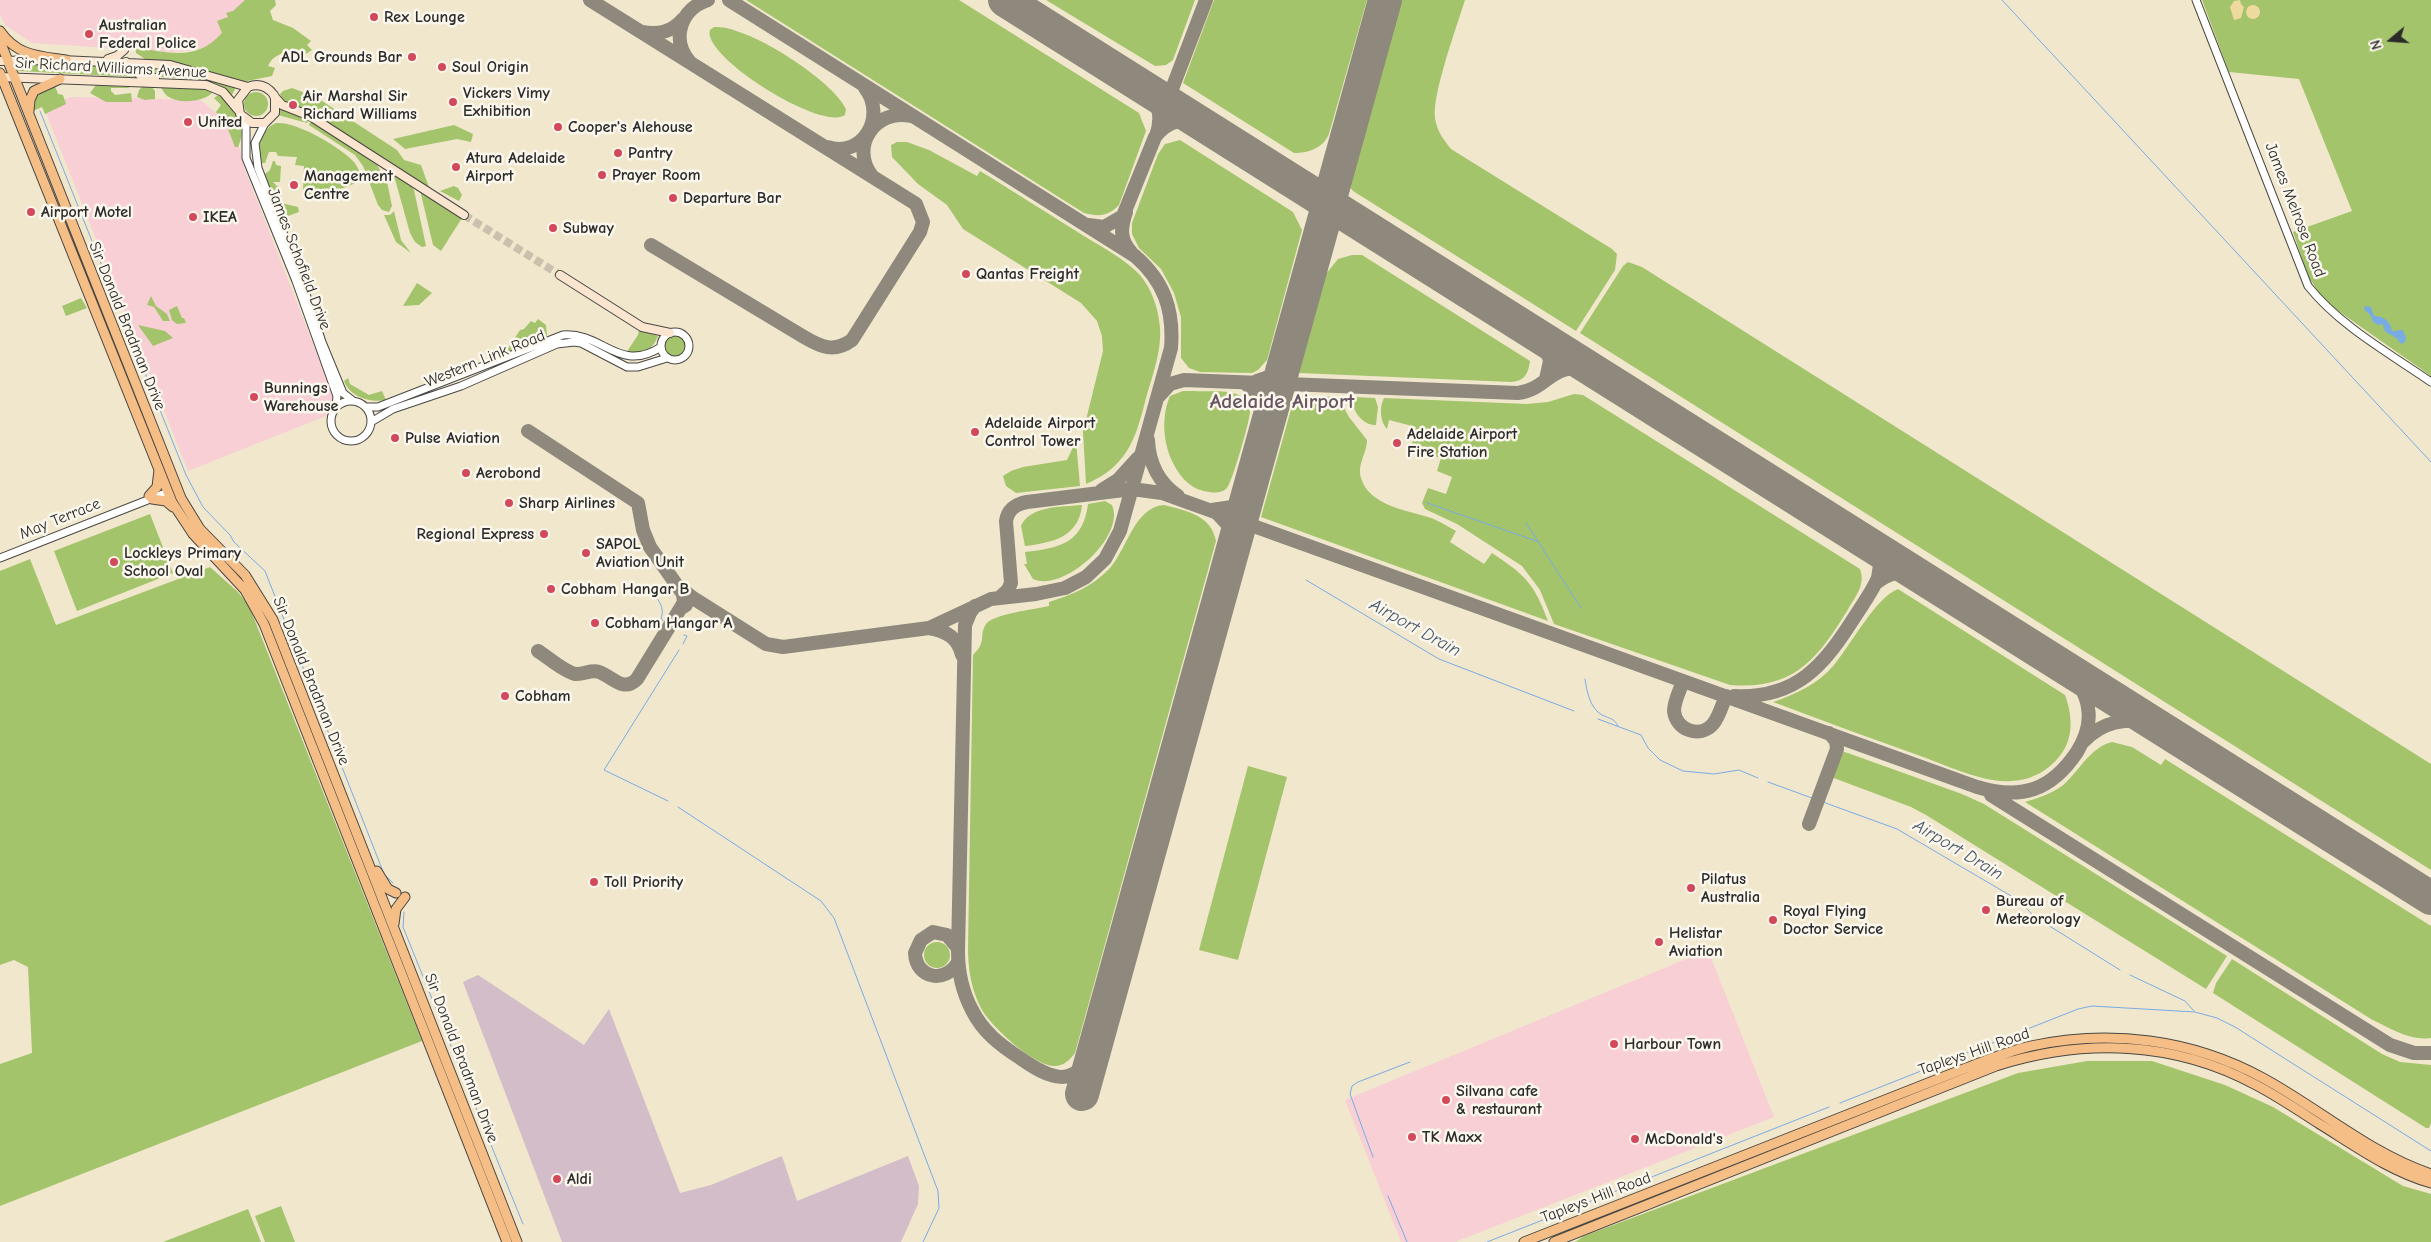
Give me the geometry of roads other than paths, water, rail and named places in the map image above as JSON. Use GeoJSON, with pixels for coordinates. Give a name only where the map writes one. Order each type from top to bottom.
{"type":"FeatureCollection","features":[{"type":"Feature","properties":{"kind":"main road"},"geometry":{"type":"LineString","coordinates":[[0,31],[9,44],[23,52],[66,60]]}},
{"type":"Feature","properties":{"kind":"main road","name":"Sir Donald Bradman Drive"},"geometry":{"type":"LineString","coordinates":[[0,41],[4,61],[14,77],[180,498],[200,529],[245,575],[267,608],[517,1242]]}},
{"type":"Feature","properties":{"kind":"main road"},"geometry":{"type":"LineString","coordinates":[[98,61],[114,58],[124,50]]}},
{"type":"Feature","properties":{"kind":"main road","name":"Sir Richard Williams Avenue"},"geometry":{"type":"LineString","coordinates":[[4,61],[98,61],[177,67],[248,87]]}},
{"type":"Feature","properties":{"kind":"main road"},"geometry":{"type":"LineString","coordinates":[[126,62],[134,72],[146,78],[187,82]]}},
{"type":"Feature","properties":{"kind":"main road","name":"Sir Richard Williams Avenue"},"geometry":{"type":"LineString","coordinates":[[1,76],[187,82],[219,89],[227,95],[238,110]]}},
{"type":"Feature","properties":{"kind":"main road","name":"Sir Donald Bradman Drive"},"geometry":{"type":"LineString","coordinates":[[1,76],[178,513],[207,550],[245,590],[264,624],[507,1242]]}},
{"type":"Feature","properties":{"kind":"main road"},"geometry":{"type":"LineString","coordinates":[[28,114],[30,100],[34,91],[60,79]]}},
{"type":"Feature","properties":{"kind":"main road"},"geometry":{"type":"LineString","coordinates":[[274,96],[276,104],[275,113],[265,123],[258,124],[246,120],[238,110],[240,95],[248,87],[261,86],[269,89],[282,105],[310,116],[464,215]]}},
{"type":"Feature","properties":{"kind":"main road"},"geometry":{"type":"LineString","coordinates":[[0,88],[21,126]]}},
{"type":"Feature","properties":{"kind":"main road"},"geometry":{"type":"LineString","coordinates":[[77,238],[90,284],[88,291]]}},
{"type":"Feature","properties":{"kind":"main road"},"geometry":{"type":"LineString","coordinates":[[560,276],[642,327],[670,333]]}},
{"type":"Feature","properties":{"kind":"main road"},"geometry":{"type":"LineString","coordinates":[[159,468],[157,487],[151,498],[166,501],[178,513]]}},
{"type":"Feature","properties":{"kind":"main road"},"geometry":{"type":"LineString","coordinates":[[170,470],[168,492],[180,498]]}},
{"type":"Feature","properties":{"kind":"main road"},"geometry":{"type":"LineString","coordinates":[[360,841],[369,850],[380,878],[388,888],[396,893]]}},
{"type":"Feature","properties":{"kind":"main road"},"geometry":{"type":"LineString","coordinates":[[394,927],[396,909],[405,897]]}},
{"type":"Feature","properties":{"kind":"main road","name":"Tapleys Hill Road"},"geometry":{"type":"LineString","coordinates":[[1524,1242],[1973,1065],[2029,1047],[2085,1038],[2146,1040],[2196,1051],[2225,1061],[2263,1078],[2392,1158],[2431,1174]]}},
{"type":"Feature","properties":{"kind":"main road","name":"Tapleys Hill Road"},"geometry":{"type":"LineString","coordinates":[[1554,1242],[1996,1066],[2048,1052],[2085,1048],[2118,1047],[2150,1050],[2184,1056],[2224,1070],[2256,1085],[2384,1164],[2431,1183]]}},
{"type":"Feature","properties":{"kind":"main road"},"geometry":{"type":"LineString","coordinates":[[470,1124],[464,1135],[477,1144]]}},
{"type":"Feature","properties":{"kind":"street","name":"James Melrose Road"},"geometry":{"type":"LineString","coordinates":[[2196,0],[2308,286],[2320,300],[2352,327],[2431,382]]}},
{"type":"Feature","properties":{"kind":"street","name":"James Schofield Drive"},"geometry":{"type":"LineString","coordinates":[[246,120],[246,158],[296,281],[337,396],[336,406]]}},
{"type":"Feature","properties":{"kind":"street","name":"James Schofield Drive"},"geometry":{"type":"LineString","coordinates":[[265,123],[255,143],[258,168],[301,279],[322,342],[343,393],[352,400]]}},
{"type":"Feature","properties":{"kind":"street"},"geometry":{"type":"LineString","coordinates":[[670,333],[683,335],[689,346],[687,354],[681,359],[673,360],[667,358],[661,347],[663,339],[670,333]]}},
{"type":"Feature","properties":{"kind":"street","name":"Western Link Road"},"geometry":{"type":"LineString","coordinates":[[366,407],[378,407],[563,335],[586,337],[615,353],[627,356],[646,356],[661,347]]}},
{"type":"Feature","properties":{"kind":"street","name":"Western Link Road"},"geometry":{"type":"LineString","coordinates":[[371,422],[393,410],[461,386],[557,344],[574,342],[590,346],[627,367],[638,367],[667,358]]}},
{"type":"Feature","properties":{"kind":"street"},"geometry":{"type":"LineString","coordinates":[[352,400],[366,407],[371,422],[368,432],[360,439],[351,441],[343,439],[336,434],[330,423],[336,406],[345,401],[352,400]]}},
{"type":"Feature","properties":{"kind":"street","name":"May Terrace"},"geometry":{"type":"LineString","coordinates":[[0,558],[168,492]]}},
{"type":"Feature","properties":{"kind":"water"},"geometry":{"type":"Polygon","coordinates":[[[2365,306],[2371,307],[2374,316],[2386,320],[2390,324],[2392,331],[2403,330],[2406,338],[2405,342],[2401,344],[2397,338],[2386,332],[2383,324],[2378,325],[2373,322],[2371,316],[2364,309],[2365,306]]]}},
{"type":"Feature","properties":{"kind":"waterway"},"geometry":{"type":"LineString","coordinates":[[2002,0],[2431,462]]}},
{"type":"Feature","properties":{"kind":"waterway"},"geometry":{"type":"LineString","coordinates":[[40,111],[118,306]]}},
{"type":"Feature","properties":{"kind":"waterway"},"geometry":{"type":"LineString","coordinates":[[130,335],[186,475],[203,507],[230,535],[234,542],[265,571],[384,874],[393,883]]}},
{"type":"Feature","properties":{"kind":"waterway"},"geometry":{"type":"LineString","coordinates":[[1427,503],[1539,542]]}},
{"type":"Feature","properties":{"kind":"waterway"},"geometry":{"type":"LineString","coordinates":[[1526,523],[1581,608]]}},
{"type":"Feature","properties":{"kind":"waterway","name":"Airport Drain"},"geometry":{"type":"LineString","coordinates":[[1306,580],[1439,659],[1574,711]]}},
{"type":"Feature","properties":{"kind":"waterway","name":"Airport Drain"},"geometry":{"type":"LineString","coordinates":[[648,587],[661,605],[661,618],[663,621]]}},
{"type":"Feature","properties":{"kind":"waterway","name":"Airport Drain"},"geometry":{"type":"LineString","coordinates":[[683,644],[687,636],[684,635]]}},
{"type":"Feature","properties":{"kind":"waterway"},"geometry":{"type":"LineString","coordinates":[[668,801],[604,770],[679,650]]}},
{"type":"Feature","properties":{"kind":"waterway"},"geometry":{"type":"LineString","coordinates":[[1585,679],[1592,704],[1598,712],[1613,720],[1618,726]]}},
{"type":"Feature","properties":{"kind":"waterway","name":"Airport Drain"},"geometry":{"type":"LineString","coordinates":[[1598,719],[1641,735],[1648,748],[1660,760],[1683,771],[1714,774],[1739,770],[1758,778]]}},
{"type":"Feature","properties":{"kind":"waterway","name":"Airport Drain"},"geometry":{"type":"LineString","coordinates":[[1768,782],[1897,829],[2018,900],[2035,917],[2120,970]]}},
{"type":"Feature","properties":{"kind":"waterway"},"geometry":{"type":"LineString","coordinates":[[678,807],[821,901],[834,918],[938,1191],[939,1208],[923,1242]]}},
{"type":"Feature","properties":{"kind":"waterway"},"geometry":{"type":"LineString","coordinates":[[404,912],[403,927],[523,1224]]}},
{"type":"Feature","properties":{"kind":"waterway","name":"Airport Drain"},"geometry":{"type":"LineString","coordinates":[[2130,975],[2185,1001],[2194,1011]]}},
{"type":"Feature","properties":{"kind":"waterway"},"geometry":{"type":"LineString","coordinates":[[1840,1103],[2078,1009],[2092,1006],[2195,1012],[2217,1018],[2235,1027],[2431,1151]]}},
{"type":"Feature","properties":{"kind":"waterway"},"geometry":{"type":"LineString","coordinates":[[1373,1157],[1350,1094],[1352,1086],[1410,1062]]}},
{"type":"Feature","properties":{"kind":"waterway"},"geometry":{"type":"LineString","coordinates":[[1487,1242],[1829,1107]]}},
{"type":"Feature","properties":{"kind":"waterway"},"geometry":{"type":"LineString","coordinates":[[1388,1196],[1407,1242]]}},
{"type":"Feature","properties":{"kind":"tunnel"},"geometry":{"type":"LineString","coordinates":[[464,215],[560,275]]}},
{"type":"Feature","properties":{"kind":"place","name":"Rex Lounge"},"geometry":{"type":"Point","coordinates":[374,17]}},
{"type":"Feature","properties":{"kind":"place","name":"Australian Federal Police"},"geometry":{"type":"Point","coordinates":[89,34]}},
{"type":"Feature","properties":{"kind":"place","name":"ADL Grounds Bar"},"geometry":{"type":"Point","coordinates":[412,57]}},
{"type":"Feature","properties":{"kind":"place","name":"Soul Origin"},"geometry":{"type":"Point","coordinates":[442,67]}},
{"type":"Feature","properties":{"kind":"place","name":"Vickers Vimy Exhibition"},"geometry":{"type":"Point","coordinates":[453,102]}},
{"type":"Feature","properties":{"kind":"place","name":"Air Marshal Sir Richard Williams"},"geometry":{"type":"Point","coordinates":[293,105]}},
{"type":"Feature","properties":{"kind":"place","name":"United"},"geometry":{"type":"Point","coordinates":[188,122]}},
{"type":"Feature","properties":{"kind":"place","name":"Cooper's Alehouse"},"geometry":{"type":"Point","coordinates":[558,127]}},
{"type":"Feature","properties":{"kind":"place","name":"Pantry"},"geometry":{"type":"Point","coordinates":[618,153]}},
{"type":"Feature","properties":{"kind":"place","name":"Atura Adelaide Airport"},"geometry":{"type":"Point","coordinates":[456,167]}},
{"type":"Feature","properties":{"kind":"place","name":"Prayer Room"},"geometry":{"type":"Point","coordinates":[602,175]}},
{"type":"Feature","properties":{"kind":"place","name":"Management Centre"},"geometry":{"type":"Point","coordinates":[294,185]}},
{"type":"Feature","properties":{"kind":"place","name":"Departure Bar"},"geometry":{"type":"Point","coordinates":[673,198]}},
{"type":"Feature","properties":{"kind":"place","name":"Airport Motel"},"geometry":{"type":"Point","coordinates":[31,212]}},
{"type":"Feature","properties":{"kind":"place","name":"IKEA"},"geometry":{"type":"Point","coordinates":[193,217]}},
{"type":"Feature","properties":{"kind":"place","name":"Subway"},"geometry":{"type":"Point","coordinates":[553,228]}},
{"type":"Feature","properties":{"kind":"place","name":"Qantas Freight"},"geometry":{"type":"Point","coordinates":[966,274]}},
{"type":"Feature","properties":{"kind":"place","name":"Bunnings Warehouse"},"geometry":{"type":"Point","coordinates":[254,397]}},
{"type":"Feature","properties":{"kind":"place","name":"Adelaide Airport Control Tower"},"geometry":{"type":"Point","coordinates":[975,432]}},
{"type":"Feature","properties":{"kind":"place","name":"Pulse Aviation"},"geometry":{"type":"Point","coordinates":[395,438]}},
{"type":"Feature","properties":{"kind":"place","name":"Adelaide Airport Fire Station"},"geometry":{"type":"Point","coordinates":[1397,443]}},
{"type":"Feature","properties":{"kind":"place","name":"Aerobond"},"geometry":{"type":"Point","coordinates":[466,473]}},
{"type":"Feature","properties":{"kind":"place","name":"Sharp Airlines"},"geometry":{"type":"Point","coordinates":[509,503]}},
{"type":"Feature","properties":{"kind":"place","name":"Regional Express"},"geometry":{"type":"Point","coordinates":[544,534]}},
{"type":"Feature","properties":{"kind":"place","name":"SAPOL Aviation Unit"},"geometry":{"type":"Point","coordinates":[586,553]}},
{"type":"Feature","properties":{"kind":"place","name":"Lockleys Primary School Oval"},"geometry":{"type":"Point","coordinates":[114,562]}},
{"type":"Feature","properties":{"kind":"place","name":"Cobham Hangar B"},"geometry":{"type":"Point","coordinates":[551,589]}},
{"type":"Feature","properties":{"kind":"place","name":"Cobham Hangar A"},"geometry":{"type":"Point","coordinates":[595,623]}},
{"type":"Feature","properties":{"kind":"place","name":"Cobham"},"geometry":{"type":"Point","coordinates":[505,696]}},
{"type":"Feature","properties":{"kind":"place","name":"Toll Priority"},"geometry":{"type":"Point","coordinates":[594,882]}},
{"type":"Feature","properties":{"kind":"place","name":"Pilatus Australia"},"geometry":{"type":"Point","coordinates":[1691,888]}},
{"type":"Feature","properties":{"kind":"place","name":"Bureau of Meteorology"},"geometry":{"type":"Point","coordinates":[1986,910]}},
{"type":"Feature","properties":{"kind":"place","name":"Royal Flying Doctor Service"},"geometry":{"type":"Point","coordinates":[1773,920]}},
{"type":"Feature","properties":{"kind":"place","name":"Helistar Aviation"},"geometry":{"type":"Point","coordinates":[1659,942]}},
{"type":"Feature","properties":{"kind":"place","name":"Harbour Town"},"geometry":{"type":"Point","coordinates":[1614,1044]}},
{"type":"Feature","properties":{"kind":"place","name":"Silvana cafe & restaurant"},"geometry":{"type":"Point","coordinates":[1446,1100]}},
{"type":"Feature","properties":{"kind":"place","name":"TK Maxx"},"geometry":{"type":"Point","coordinates":[1412,1137]}},
{"type":"Feature","properties":{"kind":"place","name":"McDonald's"},"geometry":{"type":"Point","coordinates":[1635,1139]}},
{"type":"Feature","properties":{"kind":"place","name":"Aldi"},"geometry":{"type":"Point","coordinates":[557,1179]}},
{"type":"Feature","properties":{"kind":"district","name":"Adelaide Airport"},"geometry":{"type":"Point","coordinates":[1282,402]}}]}
